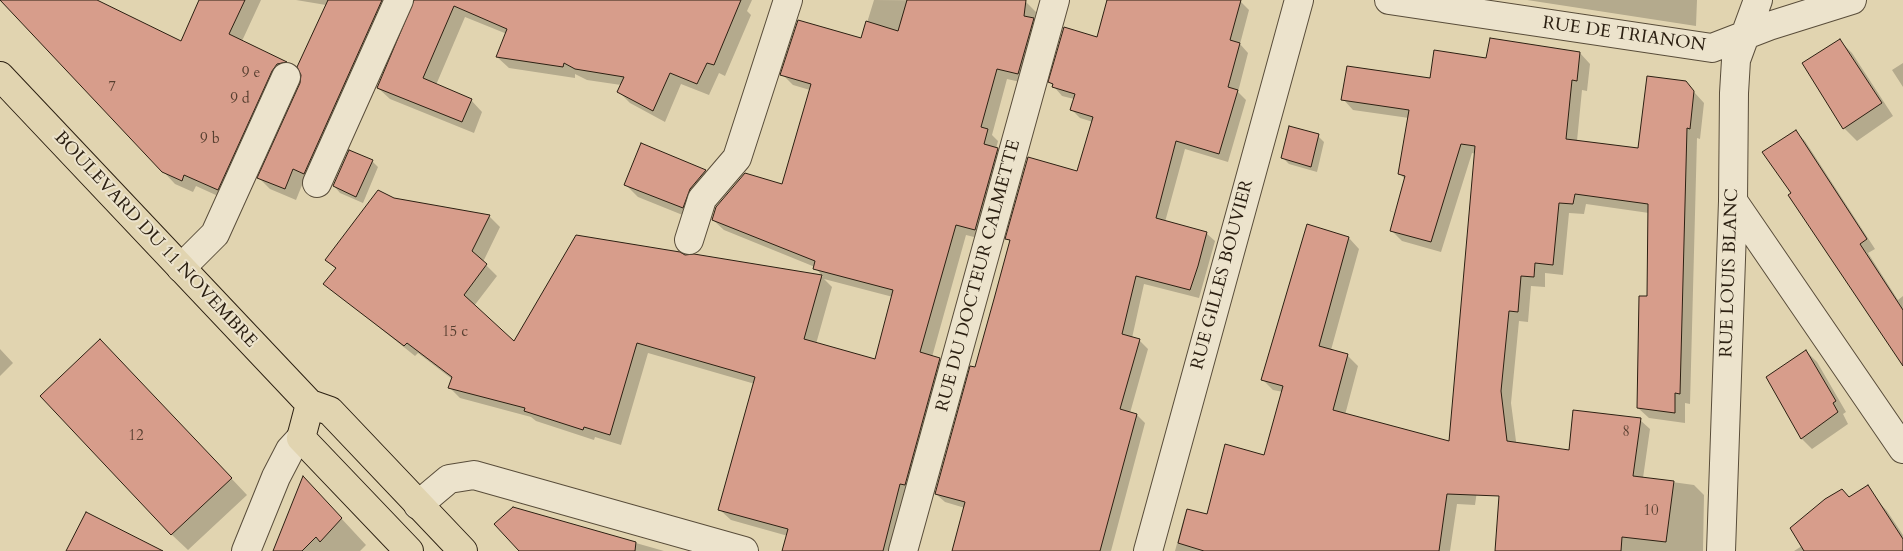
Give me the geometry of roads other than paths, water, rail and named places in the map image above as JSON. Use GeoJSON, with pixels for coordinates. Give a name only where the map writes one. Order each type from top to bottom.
{"type":"FeatureCollection","features":[{"type":"Feature","properties":{"kind":"main road","name":"BOULEVARD DU 11 NOVEMBRE"},"geometry":{"type":"LineString","coordinates":[[0,76],[310,404],[330,411],[463,551]]}},
{"type":"Feature","properties":{"kind":"main road"},"geometry":{"type":"LineString","coordinates":[[310,404],[301,438],[409,551]]}},
{"type":"Feature","properties":{"kind":"street"},"geometry":{"type":"LineString","coordinates":[[317,184],[399,0]]}},
{"type":"Feature","properties":{"kind":"street"},"geometry":{"type":"LineString","coordinates":[[689,240],[702,199],[737,158],[788,0]]}},
{"type":"Feature","properties":{"kind":"street","name":"RUE DU DOCTEUR CALMETTE"},"geometry":{"type":"LineString","coordinates":[[904,551],[1056,0]]}},
{"type":"Feature","properties":{"kind":"street","name":"RUE GILLES BOUVIER"},"geometry":{"type":"LineString","coordinates":[[1148,551],[1299,0]]}},
{"type":"Feature","properties":{"kind":"street","name":"RUE DE TRIANON"},"geometry":{"type":"LineString","coordinates":[[1389,0],[1712,48],[1852,0]]}},
{"type":"Feature","properties":{"kind":"street","name":"RUE LOUIS BLANC"},"geometry":{"type":"LineString","coordinates":[[1721,551],[1736,60],[1758,0]]}},
{"type":"Feature","properties":{"kind":"street"},"geometry":{"type":"LineString","coordinates":[[181,268],[215,234],[286,77]]}},
{"type":"Feature","properties":{"kind":"street"},"geometry":{"type":"LineString","coordinates":[[1732,201],[1903,449]]}},
{"type":"Feature","properties":{"kind":"street"},"geometry":{"type":"LineString","coordinates":[[246,551],[276,477],[290,450],[301,438]]}},
{"type":"Feature","properties":{"kind":"street"},"geometry":{"type":"LineString","coordinates":[[418,505],[449,479],[474,475],[744,551]]}}]}
